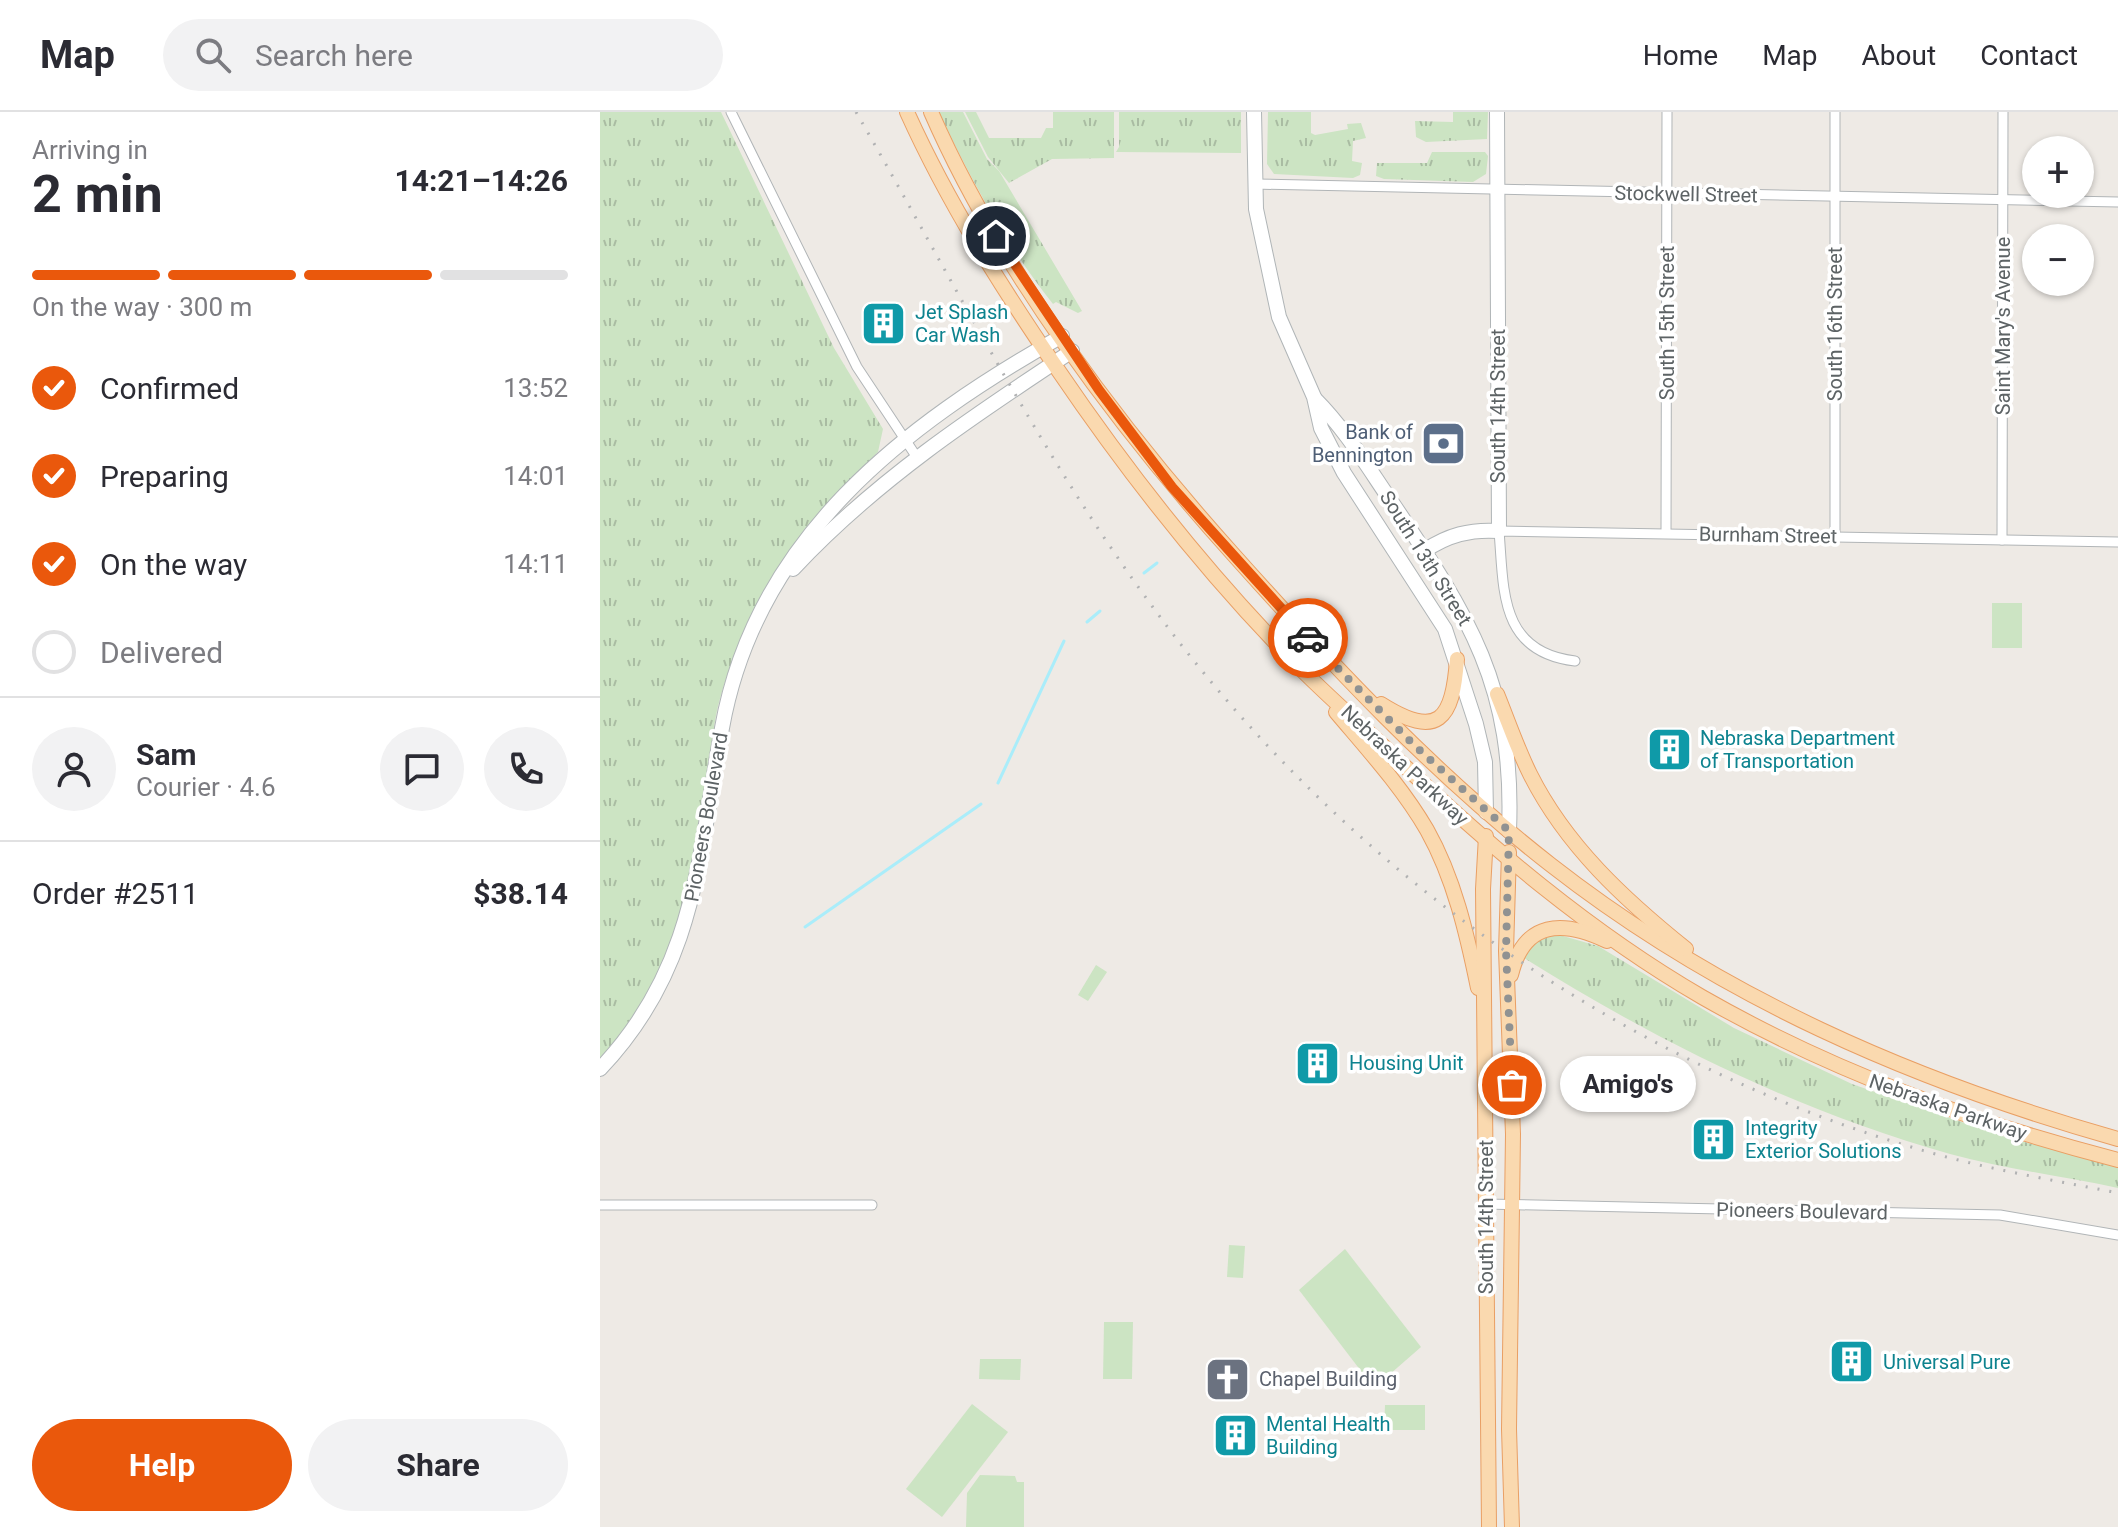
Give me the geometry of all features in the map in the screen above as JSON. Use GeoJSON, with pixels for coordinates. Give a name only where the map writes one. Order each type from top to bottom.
{"type":"FeatureCollection","features":[{"type":"Feature","properties":{"kind":"main road","name":"Nebraska Parkway"},"geometry":{"type":"LineString","coordinates":[[907,112],[968,230],[1042,347],[1162,514],[1292,660],[1486,840],[1647,963],[1775,1036],[1887,1087],[1980,1121],[2118,1160]]}},
{"type":"Feature","properties":{"kind":"main road","name":"Nebraska Parkway"},"geometry":{"type":"LineString","coordinates":[[931,112],[976,202],[1062,336],[1172,487],[1293,622],[1486,812],[1601,903],[1727,982],[1798,1021],[1908,1071],[2026,1112],[2118,1139]]}},
{"type":"Feature","properties":{"kind":"main road","name":"South 13th Street"},"geometry":{"type":"LineString","coordinates":[[1254,112],[1254,184],[1271,291],[1287,339],[1314,397],[1321,428],[1344,473],[1402,566],[1429,600],[1457,659],[1485,762],[1486,812]]}},
{"type":"Feature","properties":{"kind":"main road","name":"South 14th Street"},"geometry":{"type":"LineString","coordinates":[[1497,112],[1499,531]]}},
{"type":"Feature","properties":{"kind":"main road","name":"Pioneers Boulevard"},"geometry":{"type":"LineString","coordinates":[[600,1069],[657,989],[686,924],[703,859],[729,694],[752,630],[769,596],[827,510],[876,462],[1062,336]]}},
{"type":"Feature","properties":{"kind":"main road","name":"Pioneers Boulevard"},"geometry":{"type":"LineString","coordinates":[[769,596],[843,517],[918,459],[1072,351]]}},
{"type":"Feature","properties":{"kind":"main road","name":"South 13th Street"},"geometry":{"type":"LineString","coordinates":[[1314,397],[1332,416],[1460,609],[1497,694],[1509,747],[1509,831]]}},
{"type":"Feature","properties":{"kind":"main road","name":"Burnham Street"},"geometry":{"type":"LineString","coordinates":[[1424,551],[1463,533],[1499,531]]}},
{"type":"Feature","properties":{"kind":"main road"},"geometry":{"type":"LineString","coordinates":[[1360,691],[1409,719],[1435,720],[1444,715],[1453,698],[1457,659]]}},
{"type":"Feature","properties":{"kind":"main road"},"geometry":{"type":"LineString","coordinates":[[1292,660],[1385,770],[1427,831],[1465,923],[1486,1051]]}},
{"type":"Feature","properties":{"kind":"main road"},"geometry":{"type":"LineString","coordinates":[[1497,694],[1531,777],[1575,843],[1641,913],[1727,982]]}},
{"type":"Feature","properties":{"kind":"main road","name":"South 14th Street"},"geometry":{"type":"LineString","coordinates":[[1486,812],[1483,889],[1489,1527]]}},
{"type":"Feature","properties":{"kind":"main road","name":"South 14th Street"},"geometry":{"type":"LineString","coordinates":[[1509,831],[1506,951],[1510,983],[1512,1527]]}},
{"type":"Feature","properties":{"kind":"main road"},"geometry":{"type":"LineString","coordinates":[[1510,983],[1527,940],[1553,928],[1593,934],[1647,963]]}},
{"type":"Feature","properties":{"kind":"street"},"geometry":{"type":"LineString","coordinates":[[731,112],[857,367],[918,459]]}},
{"type":"Feature","properties":{"kind":"street","name":"South 15th Street"},"geometry":{"type":"LineString","coordinates":[[1666,533],[1667,112]]}},
{"type":"Feature","properties":{"kind":"street","name":"South 16th Street"},"geometry":{"type":"LineString","coordinates":[[1835,112],[1835,536]]}},
{"type":"Feature","properties":{"kind":"street","name":"Saint Mary's Avenue"},"geometry":{"type":"LineString","coordinates":[[2002,540],[2003,112]]}},
{"type":"Feature","properties":{"kind":"street","name":"Stockwell Street"},"geometry":{"type":"LineString","coordinates":[[1254,184],[2118,202]]}},
{"type":"Feature","properties":{"kind":"street","name":"Burnham Street"},"geometry":{"type":"LineString","coordinates":[[1499,531],[2118,542]]}},
{"type":"Feature","properties":{"kind":"street","name":"South 14th Street"},"geometry":{"type":"LineString","coordinates":[[1499,531],[1504,592],[1511,620],[1540,651],[1575,661]]}},
{"type":"Feature","properties":{"kind":"street","name":"Pioneers Boulevard"},"geometry":{"type":"LineString","coordinates":[[1485,1204],[2000,1215],[2118,1235]]}},
{"type":"Feature","properties":{"kind":"street"},"geometry":{"type":"LineString","coordinates":[[600,1205],[872,1205]]}},
{"type":"Feature","properties":{"kind":"green space"},"geometry":{"type":"Polygon","coordinates":[[[600,112],[721,112],[834,348],[883,429],[878,452],[802,537],[780,567],[744,633],[718,706],[694,858],[674,930],[645,997],[600,1058],[600,112]]]}},
{"type":"Feature","properties":{"kind":"green space"},"geometry":{"type":"Polygon","coordinates":[[[939,112],[963,112],[987,159],[999,171],[1082,311],[1078,313],[1056,302],[1053,304],[1036,282],[990,211],[939,112]]]}},
{"type":"Feature","properties":{"kind":"green space"},"geometry":{"type":"Polygon","coordinates":[[[965,112],[976,112],[989,138],[1041,138],[1046,128],[1053,128],[1053,112],[1114,112],[1114,158],[1052,159],[1009,183],[988,157],[965,112]]]}},
{"type":"Feature","properties":{"kind":"green space"},"geometry":{"type":"Polygon","coordinates":[[[1119,112],[1241,112],[1241,153],[1116,152],[1119,147],[1119,112]]]}},
{"type":"Feature","properties":{"kind":"green space"},"geometry":{"type":"Polygon","coordinates":[[[1268,112],[1311,112],[1311,133],[1315,135],[1348,129],[1347,124],[1361,123],[1366,138],[1353,141],[1352,161],[1362,163],[1360,175],[1353,178],[1274,174],[1267,164],[1268,112]]]}},
{"type":"Feature","properties":{"kind":"green space"},"geometry":{"type":"Polygon","coordinates":[[[1453,112],[1488,112],[1487,139],[1426,142],[1416,137],[1415,121],[1453,122],[1453,112]]]}},
{"type":"Feature","properties":{"kind":"green space"},"geometry":{"type":"Polygon","coordinates":[[[1432,152],[1485,152],[1488,156],[1486,174],[1473,182],[1384,179],[1376,176],[1377,163],[1427,163],[1432,152]]]}},
{"type":"Feature","properties":{"kind":"green space"},"geometry":{"type":"Polygon","coordinates":[[[1992,603],[2022,603],[2022,648],[1992,648],[1992,603]]]}},
{"type":"Feature","properties":{"kind":"green space"},"geometry":{"type":"Polygon","coordinates":[[[1556,934],[1598,946],[1734,1028],[1852,1084],[2002,1136],[2118,1167],[2118,1188],[1950,1154],[1838,1117],[1730,1071],[1626,1018],[1524,958],[1534,943],[1556,934]]]}},
{"type":"Feature","properties":{"kind":"green space"},"geometry":{"type":"Polygon","coordinates":[[[1096,965],[1107,972],[1088,1001],[1078,995],[1096,965]]]}},
{"type":"Feature","properties":{"kind":"green space"},"geometry":{"type":"Polygon","coordinates":[[[1229,1245],[1245,1246],[1243,1278],[1227,1277],[1229,1245]]]}},
{"type":"Feature","properties":{"kind":"green space"},"geometry":{"type":"Polygon","coordinates":[[[1345,1249],[1421,1347],[1374,1388],[1299,1290],[1345,1249]]]}},
{"type":"Feature","properties":{"kind":"green space"},"geometry":{"type":"Polygon","coordinates":[[[1104,1322],[1133,1322],[1132,1379],[1103,1379],[1104,1322]]]}},
{"type":"Feature","properties":{"kind":"green space"},"geometry":{"type":"Polygon","coordinates":[[[980,1359],[1021,1359],[1020,1380],[979,1379],[980,1359]]]}},
{"type":"Feature","properties":{"kind":"green space"},"geometry":{"type":"Polygon","coordinates":[[[972,1404],[1008,1432],[942,1517],[906,1489],[972,1404]]]}},
{"type":"Feature","properties":{"kind":"green space"},"geometry":{"type":"Polygon","coordinates":[[[1385,1405],[1425,1405],[1425,1430],[1384,1430],[1385,1405]]]}},
{"type":"Feature","properties":{"kind":"green space"},"geometry":{"type":"Polygon","coordinates":[[[980,1475],[1015,1476],[1017,1482],[1024,1482],[1024,1527],[966,1527],[967,1493],[980,1475]]]}},
{"type":"Feature","properties":{"kind":"waterway"},"geometry":{"type":"LineString","coordinates":[[1144,573],[1157,563]]}},
{"type":"Feature","properties":{"kind":"waterway"},"geometry":{"type":"LineString","coordinates":[[1087,622],[1100,611]]}},
{"type":"Feature","properties":{"kind":"waterway"},"geometry":{"type":"LineString","coordinates":[[998,783],[1064,641]]}},
{"type":"Feature","properties":{"kind":"waterway"},"geometry":{"type":"LineString","coordinates":[[805,927],[981,804]]}},
{"type":"Feature","properties":{"kind":"railway"},"geometry":{"type":"LineString","coordinates":[[856,112],[997,363],[1071,487],[1152,606],[1228,702],[1312,791],[1402,873],[1499,947],[1602,1013],[1710,1070],[1823,1117],[1939,1155],[2118,1193]]}},
{"type":"Feature","properties":{"kind":"way so far"},"geometry":{"type":"LineString","coordinates":[[1308,638],[1414,745],[1509,831],[1506,951],[1510,983],[1512,1085]]}},
{"type":"Feature","properties":{"kind":"place","name":"Jet Splash Car Wash"},"geometry":{"type":"Point","coordinates":[884,324]}},
{"type":"Feature","properties":{"kind":"place","name":"Bank of Bennington"},"geometry":{"type":"Point","coordinates":[1444,443]}},
{"type":"Feature","properties":{"kind":"place","name":"Nebraska Department of Transportation"},"geometry":{"type":"Point","coordinates":[1669,749]}},
{"type":"Feature","properties":{"kind":"place","name":"Housing Unit"},"geometry":{"type":"Point","coordinates":[1318,1063]}},
{"type":"Feature","properties":{"kind":"place","name":"Amigo's"},"geometry":{"type":"Point","coordinates":[1512,1085]}},
{"type":"Feature","properties":{"kind":"place","name":"Integrity Exterior Solutions"},"geometry":{"type":"Point","coordinates":[1714,1140]}},
{"type":"Feature","properties":{"kind":"place","name":"Universal Pure"},"geometry":{"type":"Point","coordinates":[1852,1362]}},
{"type":"Feature","properties":{"kind":"place","name":"Chapel Building"},"geometry":{"type":"Point","coordinates":[1228,1379]}},
{"type":"Feature","properties":{"kind":"place","name":"Mental Health Building"},"geometry":{"type":"Point","coordinates":[1235,1435]}},
{"type":"Feature","properties":{"kind":"route"},"geometry":{"type":"LineString","coordinates":[[996,236],[1099,390],[1172,487],[1308,638]]}}]}
